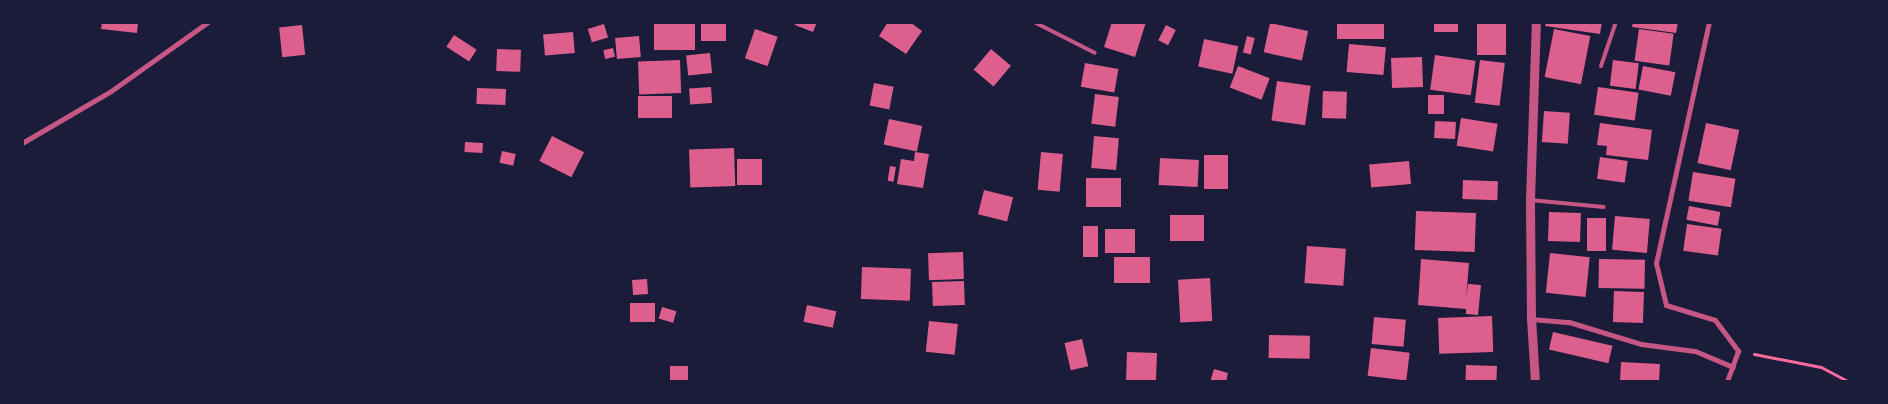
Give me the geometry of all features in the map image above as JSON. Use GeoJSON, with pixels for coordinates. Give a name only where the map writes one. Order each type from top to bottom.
{"type":"FeatureCollection","features":[{"type":"Feature","properties":{"kind":"street"},"geometry":{"type":"LineString","coordinates":[[22,143],[111,91],[208,22]]}},
{"type":"Feature","properties":{"kind":"street"},"geometry":{"type":"LineString","coordinates":[[1535,382],[1530,200],[1536,22]]}},
{"type":"Feature","properties":{"kind":"street"},"geometry":{"type":"LineString","coordinates":[[1709,22],[1656,264],[1666,306],[1716,320],[1738,351],[1728,382]]}},
{"type":"Feature","properties":{"kind":"street"},"geometry":{"type":"LineString","coordinates":[[1532,319],[1568,322],[1641,344],[1695,351],[1733,367]]}},
{"type":"Feature","properties":{"kind":"lane"},"geometry":{"type":"LineString","coordinates":[[1034,22],[1095,53]]}},
{"type":"Feature","properties":{"kind":"lane"},"geometry":{"type":"LineString","coordinates":[[1601,66],[1616,22]]}},
{"type":"Feature","properties":{"kind":"lane"},"geometry":{"type":"LineString","coordinates":[[1530,200],[1604,207]]}},
{"type":"Feature","properties":{"kind":"path"},"geometry":{"type":"LineString","coordinates":[[1738,351],[1821,367],[1849,382]]}},
{"type":"Feature","properties":{"kind":"building"},"geometry":{"type":"Polygon","coordinates":[[[102,22],[138,22],[137,33],[101,29],[102,22]]]}},
{"type":"Feature","properties":{"kind":"building"},"geometry":{"type":"Polygon","coordinates":[[[654,22],[695,22],[695,50],[654,50],[654,22]]]}},
{"type":"Feature","properties":{"kind":"building"},"geometry":{"type":"Polygon","coordinates":[[[701,22],[726,22],[726,41],[701,41],[701,22]]]}},
{"type":"Feature","properties":{"kind":"building"},"geometry":{"type":"Polygon","coordinates":[[[796,22],[817,22],[813,32],[795,25],[796,22]]]}},
{"type":"Feature","properties":{"kind":"building"},"geometry":{"type":"Polygon","coordinates":[[[888,22],[910,22],[922,31],[906,54],[879,36],[888,22]]]}},
{"type":"Feature","properties":{"kind":"building"},"geometry":{"type":"Polygon","coordinates":[[[1112,22],[1146,22],[1135,57],[1104,47],[1112,22]]]}},
{"type":"Feature","properties":{"kind":"building"},"geometry":{"type":"Polygon","coordinates":[[[1337,22],[1384,22],[1384,39],[1337,39],[1337,22]]]}},
{"type":"Feature","properties":{"kind":"building"},"geometry":{"type":"Polygon","coordinates":[[[1434,22],[1458,22],[1458,32],[1434,32],[1434,22]]]}},
{"type":"Feature","properties":{"kind":"building"},"geometry":{"type":"Polygon","coordinates":[[[1477,22],[1506,22],[1506,55],[1477,55],[1477,22]]]}},
{"type":"Feature","properties":{"kind":"building"},"geometry":{"type":"Polygon","coordinates":[[[1546,22],[1602,22],[1600,34],[1545,26],[1546,22]]]}},
{"type":"Feature","properties":{"kind":"building"},"geometry":{"type":"Polygon","coordinates":[[[1633,22],[1678,22],[1676,33],[1632,27],[1633,22]]]}},
{"type":"Feature","properties":{"kind":"building"},"geometry":{"type":"Polygon","coordinates":[[[1270,23],[1308,31],[1302,60],[1264,52],[1270,23]]]}},
{"type":"Feature","properties":{"kind":"building"},"geometry":{"type":"Polygon","coordinates":[[[604,24],[608,37],[592,42],[588,29],[604,24]]]}},
{"type":"Feature","properties":{"kind":"building"},"geometry":{"type":"Polygon","coordinates":[[[302,25],[305,55],[282,57],[279,27],[302,25]]]}},
{"type":"Feature","properties":{"kind":"building"},"geometry":{"type":"Polygon","coordinates":[[[1166,25],[1176,30],[1168,45],[1158,40],[1166,25]]]}},
{"type":"Feature","properties":{"kind":"building"},"geometry":{"type":"Polygon","coordinates":[[[755,29],[778,37],[768,66],[745,58],[755,29]]]}},
{"type":"Feature","properties":{"kind":"building"},"geometry":{"type":"Polygon","coordinates":[[[1554,29],[1590,36],[1581,84],[1545,77],[1554,29]]]}},
{"type":"Feature","properties":{"kind":"building"},"geometry":{"type":"Polygon","coordinates":[[[1639,29],[1674,34],[1669,66],[1635,61],[1639,29]]]}},
{"type":"Feature","properties":{"kind":"building"},"geometry":{"type":"Polygon","coordinates":[[[573,32],[575,53],[545,56],[543,35],[573,32]]]}},
{"type":"Feature","properties":{"kind":"building"},"geometry":{"type":"Polygon","coordinates":[[[454,35],[477,50],[469,61],[446,47],[454,35]]]}},
{"type":"Feature","properties":{"kind":"building"},"geometry":{"type":"Polygon","coordinates":[[[639,36],[641,57],[617,59],[615,38],[639,36]]]}},
{"type":"Feature","properties":{"kind":"building"},"geometry":{"type":"Polygon","coordinates":[[[1247,36],[1255,38],[1251,54],[1243,52],[1247,36]]]}},
{"type":"Feature","properties":{"kind":"building"},"geometry":{"type":"Polygon","coordinates":[[[1204,39],[1238,46],[1232,74],[1198,66],[1204,39]]]}},
{"type":"Feature","properties":{"kind":"building"},"geometry":{"type":"Polygon","coordinates":[[[1349,44],[1386,47],[1383,75],[1347,72],[1349,44]]]}},
{"type":"Feature","properties":{"kind":"building"},"geometry":{"type":"Polygon","coordinates":[[[613,48],[615,57],[605,59],[603,50],[613,48]]]}},
{"type":"Feature","properties":{"kind":"building"},"geometry":{"type":"Polygon","coordinates":[[[497,49],[521,50],[520,72],[496,71],[497,49]]]}},
{"type":"Feature","properties":{"kind":"building"},"geometry":{"type":"Polygon","coordinates":[[[991,49],[1011,66],[994,86],[974,70],[991,49]]]}},
{"type":"Feature","properties":{"kind":"building"},"geometry":{"type":"Polygon","coordinates":[[[710,53],[712,73],[688,75],[686,56],[710,53]]]}},
{"type":"Feature","properties":{"kind":"building"},"geometry":{"type":"Polygon","coordinates":[[[1435,55],[1476,61],[1471,95],[1430,90],[1435,55]]]}},
{"type":"Feature","properties":{"kind":"building"},"geometry":{"type":"Polygon","coordinates":[[[1422,57],[1423,87],[1392,88],[1391,58],[1422,57]]]}},
{"type":"Feature","properties":{"kind":"building"},"geometry":{"type":"Polygon","coordinates":[[[680,60],[681,93],[639,94],[638,61],[680,60]]]}},
{"type":"Feature","properties":{"kind":"building"},"geometry":{"type":"Polygon","coordinates":[[[1480,60],[1505,63],[1500,106],[1475,103],[1480,60]]]}},
{"type":"Feature","properties":{"kind":"building"},"geometry":{"type":"Polygon","coordinates":[[[1613,60],[1639,63],[1636,89],[1610,86],[1613,60]]]}},
{"type":"Feature","properties":{"kind":"building"},"geometry":{"type":"Polygon","coordinates":[[[1085,63],[1118,69],[1114,93],[1081,87],[1085,63]]]}},
{"type":"Feature","properties":{"kind":"building"},"geometry":{"type":"Polygon","coordinates":[[[1238,66],[1270,78],[1261,100],[1230,87],[1238,66]]]}},
{"type":"Feature","properties":{"kind":"building"},"geometry":{"type":"Polygon","coordinates":[[[1643,66],[1675,72],[1671,96],[1638,90],[1643,66]]]}},
{"type":"Feature","properties":{"kind":"building"},"geometry":{"type":"Polygon","coordinates":[[[1277,81],[1311,86],[1305,125],[1271,121],[1277,81]]]}},
{"type":"Feature","properties":{"kind":"building"},"geometry":{"type":"Polygon","coordinates":[[[874,83],[894,87],[889,109],[870,106],[874,83]]]}},
{"type":"Feature","properties":{"kind":"building"},"geometry":{"type":"Polygon","coordinates":[[[711,87],[712,103],[690,104],[689,89],[711,87]]]}},
{"type":"Feature","properties":{"kind":"building"},"geometry":{"type":"Polygon","coordinates":[[[1598,87],[1639,93],[1635,120],[1594,115],[1598,87]]]}},
{"type":"Feature","properties":{"kind":"building"},"geometry":{"type":"Polygon","coordinates":[[[477,88],[506,89],[505,105],[476,104],[477,88]]]}},
{"type":"Feature","properties":{"kind":"building"},"geometry":{"type":"Polygon","coordinates":[[[1323,91],[1347,92],[1346,119],[1322,118],[1323,91]]]}},
{"type":"Feature","properties":{"kind":"building"},"geometry":{"type":"Polygon","coordinates":[[[1095,94],[1119,97],[1115,127],[1091,124],[1095,94]]]}},
{"type":"Feature","properties":{"kind":"building"},"geometry":{"type":"Polygon","coordinates":[[[1428,95],[1444,95],[1444,114],[1428,114],[1428,95]]]}},
{"type":"Feature","properties":{"kind":"building"},"geometry":{"type":"Polygon","coordinates":[[[638,96],[672,96],[672,118],[638,118],[638,96]]]}},
{"type":"Feature","properties":{"kind":"building"},"geometry":{"type":"Polygon","coordinates":[[[1544,111],[1570,113],[1568,144],[1542,142],[1544,111]]]}},
{"type":"Feature","properties":{"kind":"building"},"geometry":{"type":"Polygon","coordinates":[[[1461,118],[1498,124],[1493,151],[1457,146],[1461,118]]]}},
{"type":"Feature","properties":{"kind":"building"},"geometry":{"type":"Polygon","coordinates":[[[889,119],[922,126],[917,152],[884,144],[889,119]]]}},
{"type":"Feature","properties":{"kind":"building"},"geometry":{"type":"Polygon","coordinates":[[[1435,121],[1456,122],[1455,139],[1434,138],[1435,121]]]}},
{"type":"Feature","properties":{"kind":"building"},"geometry":{"type":"Polygon","coordinates":[[[1600,123],[1652,130],[1648,160],[1606,155],[1607,146],[1597,145],[1600,123]]]}},
{"type":"Feature","properties":{"kind":"building"},"geometry":{"type":"Polygon","coordinates":[[[1706,123],[1739,130],[1731,170],[1697,163],[1706,123]]]}},
{"type":"Feature","properties":{"kind":"building"},"geometry":{"type":"Polygon","coordinates":[[[552,136],[584,152],[571,177],[539,161],[552,136]]]}},
{"type":"Feature","properties":{"kind":"building"},"geometry":{"type":"Polygon","coordinates":[[[1094,136],[1119,138],[1116,170],[1091,168],[1094,136]]]}},
{"type":"Feature","properties":{"kind":"building"},"geometry":{"type":"Polygon","coordinates":[[[465,142],[483,143],[482,153],[464,152],[465,142]]]}},
{"type":"Feature","properties":{"kind":"building"},"geometry":{"type":"Polygon","coordinates":[[[734,148],[735,186],[690,188],[689,150],[734,148]]]}},
{"type":"Feature","properties":{"kind":"building"},"geometry":{"type":"Polygon","coordinates":[[[502,151],[516,154],[513,166],[500,163],[502,151]]]}},
{"type":"Feature","properties":{"kind":"building"},"geometry":{"type":"Polygon","coordinates":[[[915,152],[929,154],[923,188],[897,184],[901,159],[914,161],[915,152]]]}},
{"type":"Feature","properties":{"kind":"building"},"geometry":{"type":"Polygon","coordinates":[[[1041,152],[1063,154],[1060,192],[1038,190],[1041,152]]]}},
{"type":"Feature","properties":{"kind":"building"},"geometry":{"type":"Polygon","coordinates":[[[1204,155],[1228,155],[1228,189],[1204,189],[1204,155]]]}},
{"type":"Feature","properties":{"kind":"building"},"geometry":{"type":"Polygon","coordinates":[[[1600,157],[1628,161],[1625,183],[1597,179],[1600,157]]]}},
{"type":"Feature","properties":{"kind":"building"},"geometry":{"type":"Polygon","coordinates":[[[1160,158],[1199,160],[1198,187],[1159,185],[1160,158]]]}},
{"type":"Feature","properties":{"kind":"building"},"geometry":{"type":"Polygon","coordinates":[[[737,159],[762,159],[762,185],[737,185],[737,159]]]}},
{"type":"Feature","properties":{"kind":"building"},"geometry":{"type":"Polygon","coordinates":[[[1409,161],[1411,184],[1371,187],[1369,164],[1409,161]]]}},
{"type":"Feature","properties":{"kind":"building"},"geometry":{"type":"Polygon","coordinates":[[[890,166],[896,167],[894,182],[888,181],[890,166]]]}},
{"type":"Feature","properties":{"kind":"building"},"geometry":{"type":"Polygon","coordinates":[[[1693,172],[1735,179],[1731,207],[1688,201],[1693,172]]]}},
{"type":"Feature","properties":{"kind":"building"},"geometry":{"type":"Polygon","coordinates":[[[1086,178],[1121,178],[1121,207],[1086,207],[1086,178]]]}},
{"type":"Feature","properties":{"kind":"building"},"geometry":{"type":"Polygon","coordinates":[[[1463,180],[1498,181],[1497,200],[1462,199],[1463,180]]]}},
{"type":"Feature","properties":{"kind":"building"},"geometry":{"type":"Polygon","coordinates":[[[984,190],[1013,197],[1007,222],[978,214],[984,190]]]}},
{"type":"Feature","properties":{"kind":"building"},"geometry":{"type":"Polygon","coordinates":[[[1689,206],[1720,212],[1718,226],[1686,220],[1689,206]]]}},
{"type":"Feature","properties":{"kind":"building"},"geometry":{"type":"Polygon","coordinates":[[[1416,211],[1476,213],[1475,252],[1415,250],[1416,211]]]}},
{"type":"Feature","properties":{"kind":"building"},"geometry":{"type":"Polygon","coordinates":[[[1549,212],[1581,213],[1580,242],[1548,241],[1549,212]]]}},
{"type":"Feature","properties":{"kind":"building"},"geometry":{"type":"Polygon","coordinates":[[[1170,215],[1204,215],[1204,241],[1170,241],[1170,215]]]}},
{"type":"Feature","properties":{"kind":"building"},"geometry":{"type":"Polygon","coordinates":[[[1615,216],[1650,219],[1647,253],[1612,250],[1615,216]]]}},
{"type":"Feature","properties":{"kind":"building"},"geometry":{"type":"Polygon","coordinates":[[[1587,218],[1606,218],[1606,251],[1587,251],[1587,218]]]}},
{"type":"Feature","properties":{"kind":"building"},"geometry":{"type":"Polygon","coordinates":[[[1687,224],[1722,229],[1718,256],[1683,251],[1687,224]]]}},
{"type":"Feature","properties":{"kind":"building"},"geometry":{"type":"Polygon","coordinates":[[[1083,226],[1098,226],[1098,257],[1083,257],[1083,226]]]}},
{"type":"Feature","properties":{"kind":"building"},"geometry":{"type":"Polygon","coordinates":[[[1105,229],[1135,229],[1135,253],[1105,253],[1105,229]]]}},
{"type":"Feature","properties":{"kind":"building"},"geometry":{"type":"Polygon","coordinates":[[[1307,246],[1346,249],[1343,286],[1304,283],[1307,246]]]}},
{"type":"Feature","properties":{"kind":"building"},"geometry":{"type":"Polygon","coordinates":[[[963,252],[964,279],[929,280],[928,253],[963,252]]]}},
{"type":"Feature","properties":{"kind":"building"},"geometry":{"type":"Polygon","coordinates":[[[1550,253],[1590,257],[1586,297],[1546,293],[1550,253]]]}},
{"type":"Feature","properties":{"kind":"building"},"geometry":{"type":"Polygon","coordinates":[[[1114,257],[1150,257],[1150,283],[1114,283],[1114,257]]]}},
{"type":"Feature","properties":{"kind":"building"},"geometry":{"type":"Polygon","coordinates":[[[1421,259],[1469,263],[1466,300],[1468,284],[1481,285],[1478,315],[1466,314],[1466,309],[1418,305],[1421,259]]]}},
{"type":"Feature","properties":{"kind":"building"},"geometry":{"type":"Polygon","coordinates":[[[1599,259],[1645,260],[1644,289],[1598,288],[1599,259]]]}},
{"type":"Feature","properties":{"kind":"building"},"geometry":{"type":"Polygon","coordinates":[[[862,267],[911,269],[910,301],[861,299],[862,267]]]}},
{"type":"Feature","properties":{"kind":"building"},"geometry":{"type":"Polygon","coordinates":[[[1210,278],[1212,321],[1180,323],[1178,280],[1210,278]]]}},
{"type":"Feature","properties":{"kind":"building"},"geometry":{"type":"Polygon","coordinates":[[[647,279],[648,294],[633,295],[632,280],[647,279]]]}},
{"type":"Feature","properties":{"kind":"building"},"geometry":{"type":"Polygon","coordinates":[[[964,281],[965,305],[933,306],[932,282],[964,281]]]}},
{"type":"Feature","properties":{"kind":"building"},"geometry":{"type":"Polygon","coordinates":[[[1614,291],[1644,292],[1643,323],[1613,322],[1614,291]]]}},
{"type":"Feature","properties":{"kind":"building"},"geometry":{"type":"Polygon","coordinates":[[[630,303],[655,303],[655,322],[630,322],[630,303]]]}},
{"type":"Feature","properties":{"kind":"building"},"geometry":{"type":"Polygon","coordinates":[[[807,305],[836,311],[833,328],[803,322],[807,305]]]}},
{"type":"Feature","properties":{"kind":"building"},"geometry":{"type":"Polygon","coordinates":[[[662,307],[676,311],[673,323],[659,319],[662,307]]]}},
{"type":"Feature","properties":{"kind":"building"},"geometry":{"type":"Polygon","coordinates":[[[1492,316],[1493,352],[1439,354],[1438,318],[1492,316]]]}},
{"type":"Feature","properties":{"kind":"building"},"geometry":{"type":"Polygon","coordinates":[[[1374,317],[1406,320],[1404,347],[1372,344],[1374,317]]]}},
{"type":"Feature","properties":{"kind":"building"},"geometry":{"type":"Polygon","coordinates":[[[929,321],[958,324],[955,355],[926,352],[929,321]]]}},
{"type":"Feature","properties":{"kind":"building"},"geometry":{"type":"Polygon","coordinates":[[[1553,332],[1612,346],[1608,363],[1549,350],[1553,332]]]}},
{"type":"Feature","properties":{"kind":"building"},"geometry":{"type":"Polygon","coordinates":[[[1269,335],[1310,336],[1310,359],[1269,358],[1269,335]]]}},
{"type":"Feature","properties":{"kind":"building"},"geometry":{"type":"Polygon","coordinates":[[[1082,339],[1088,366],[1071,370],[1064,343],[1082,339]]]}},
{"type":"Feature","properties":{"kind":"building"},"geometry":{"type":"Polygon","coordinates":[[[1371,348],[1410,353],[1406,381],[1368,376],[1371,348]]]}},
{"type":"Feature","properties":{"kind":"building"},"geometry":{"type":"Polygon","coordinates":[[[1127,352],[1157,353],[1156,382],[1126,382],[1127,352]]]}},
{"type":"Feature","properties":{"kind":"building"},"geometry":{"type":"Polygon","coordinates":[[[1621,362],[1660,364],[1659,382],[1620,382],[1621,362]]]}},
{"type":"Feature","properties":{"kind":"building"},"geometry":{"type":"Polygon","coordinates":[[[1466,365],[1497,366],[1496,382],[1465,382],[1466,365]]]}},
{"type":"Feature","properties":{"kind":"building"},"geometry":{"type":"Polygon","coordinates":[[[670,366],[688,366],[688,382],[670,382],[670,366]]]}},
{"type":"Feature","properties":{"kind":"building"},"geometry":{"type":"Polygon","coordinates":[[[1214,369],[1228,373],[1226,382],[1210,382],[1214,369]]]}}]}
